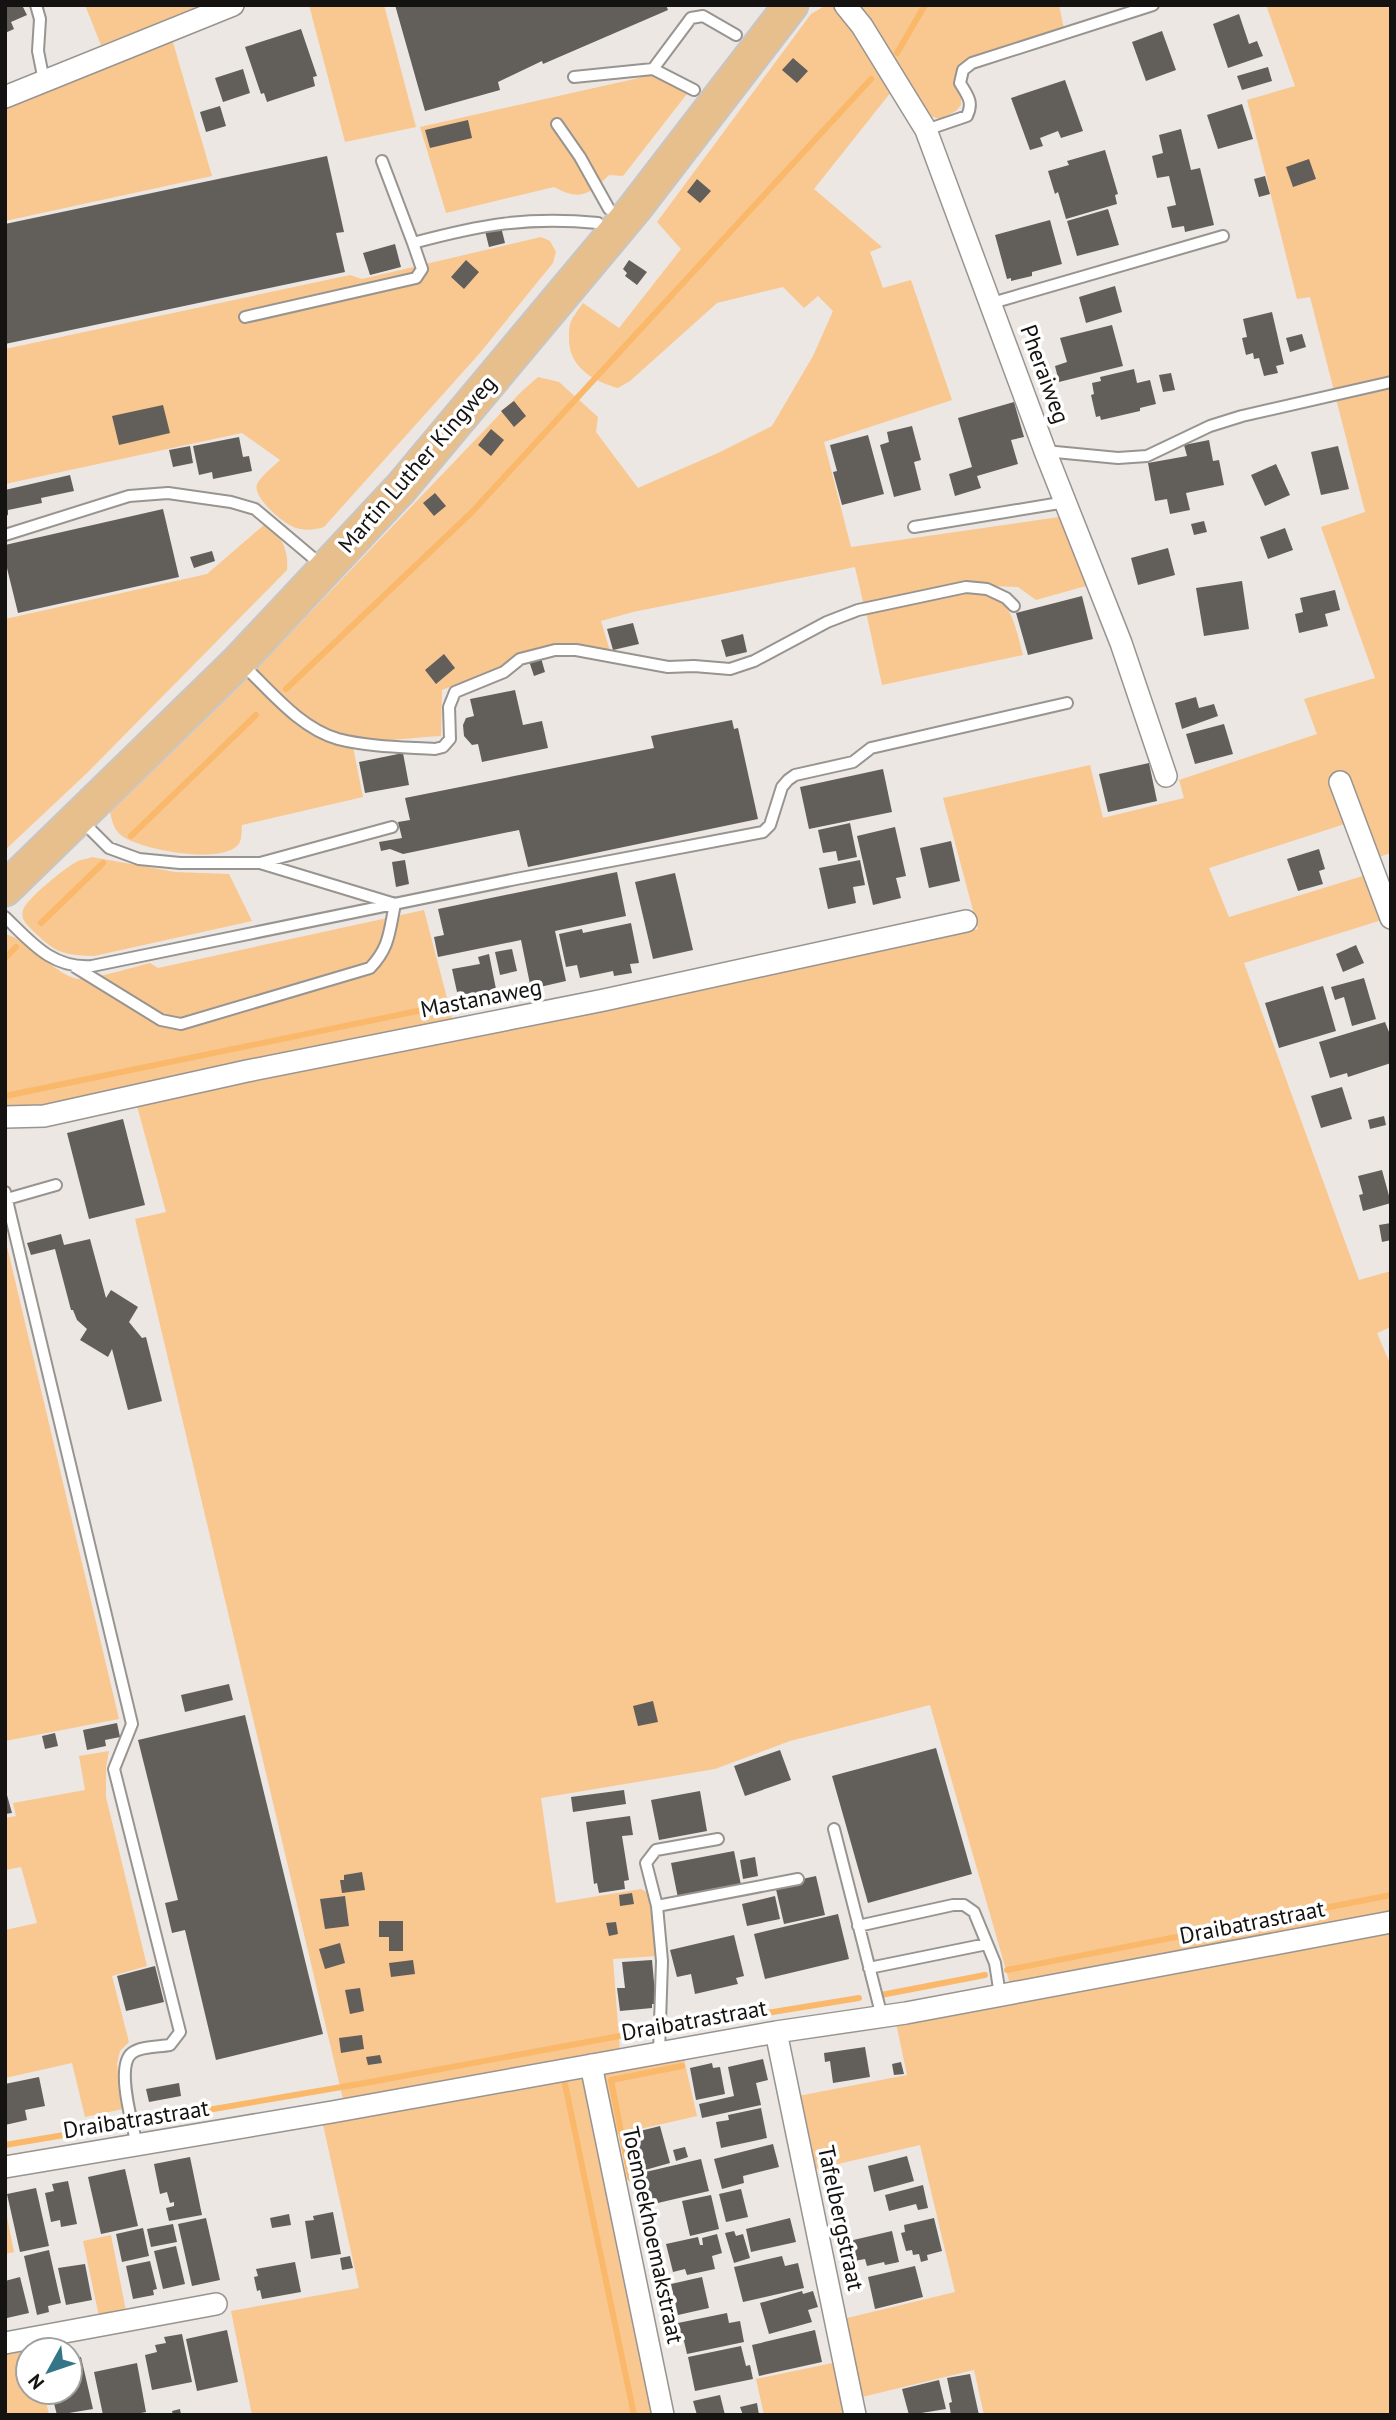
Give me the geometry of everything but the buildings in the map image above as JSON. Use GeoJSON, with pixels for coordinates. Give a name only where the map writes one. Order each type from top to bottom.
{"type":"FeatureCollection","features":[{"type":"Feature","properties":{"kind":"main road","name":"Martin Luther Kingweg"},"geometry":{"type":"LineString","coordinates":[[5,889],[239,661],[410,477],[635,208],[792,5]]}},
{"type":"Feature","properties":{"kind":"street"},"geometry":{"type":"LineString","coordinates":[[5,97],[233,5]]}},
{"type":"Feature","properties":{"kind":"street","name":"Pheraiweg"},"geometry":{"type":"LineString","coordinates":[[845,5],[862,26],[926,130],[1045,451],[1121,643],[1166,776]]}},
{"type":"Feature","properties":{"kind":"street"},"geometry":{"type":"LineString","coordinates":[[1340,782],[1391,918]]}},
{"type":"Feature","properties":{"kind":"street","name":"Mastanaweg"},"geometry":{"type":"LineString","coordinates":[[5,1117],[44,1116],[247,1071],[604,1000],[965,921]]}},
{"type":"Feature","properties":{"kind":"street","name":"Draibatrastraat"},"geometry":{"type":"LineString","coordinates":[[5,2167],[332,2112],[776,2032],[882,2017],[1391,1922]]}},
{"type":"Feature","properties":{"kind":"street","name":"Tafelbergstraat"},"geometry":{"type":"LineString","coordinates":[[776,2032],[855,2415]]}},
{"type":"Feature","properties":{"kind":"street","name":"Toemoekhoemakstraat"},"geometry":{"type":"LineString","coordinates":[[591,2065],[663,2415]]}},
{"type":"Feature","properties":{"kind":"street"},"geometry":{"type":"LineString","coordinates":[[5,2343],[216,2304]]}},
{"type":"Feature","properties":{"kind":"lane"},"geometry":{"type":"LineString","coordinates":[[36,5],[40,19],[38,51],[44,81]]}},
{"type":"Feature","properties":{"kind":"lane"},"geometry":{"type":"LineString","coordinates":[[685,5],[691,18]]}},
{"type":"Feature","properties":{"kind":"lane"},"geometry":{"type":"LineString","coordinates":[[926,130],[967,116],[971,109],[971,100],[960,83],[962,70],[972,63],[1153,5]]}},
{"type":"Feature","properties":{"kind":"lane"},"geometry":{"type":"LineString","coordinates":[[653,69],[691,18],[703,16],[736,35]]}},
{"type":"Feature","properties":{"kind":"lane"},"geometry":{"type":"LineString","coordinates":[[574,77],[653,69],[694,89]]}},
{"type":"Feature","properties":{"kind":"lane"},"geometry":{"type":"LineString","coordinates":[[557,124],[580,157],[609,209]]}},
{"type":"Feature","properties":{"kind":"lane"},"geometry":{"type":"LineString","coordinates":[[245,317],[416,278],[422,269],[382,162]]}},
{"type":"Feature","properties":{"kind":"lane"},"geometry":{"type":"LineString","coordinates":[[413,243],[502,222],[558,219],[598,223]]}},
{"type":"Feature","properties":{"kind":"lane"},"geometry":{"type":"LineString","coordinates":[[992,303],[1223,236]]}},
{"type":"Feature","properties":{"kind":"lane"},"geometry":{"type":"LineString","coordinates":[[1045,451],[1108,458],[1147,456],[1210,426],[1242,416],[1391,382]]}},
{"type":"Feature","properties":{"kind":"lane"},"geometry":{"type":"LineString","coordinates":[[5,536],[129,496],[168,493],[231,502],[256,509],[312,557]]}},
{"type":"Feature","properties":{"kind":"lane"},"geometry":{"type":"LineString","coordinates":[[914,527],[1066,502]]}},
{"type":"Feature","properties":{"kind":"lane"},"geometry":{"type":"LineString","coordinates":[[239,661],[288,708],[317,730],[336,738],[362,743],[435,749],[443,747],[450,739],[449,707],[455,692],[504,673],[520,659],[555,650],[576,650],[668,667],[730,669],[754,661],[827,622],[858,610],[966,587],[987,589],[1006,598],[1014,606]]}},
{"type":"Feature","properties":{"kind":"lane"},"geometry":{"type":"LineString","coordinates":[[75,967],[104,964],[763,832],[771,825],[782,788],[795,775],[853,762],[871,748],[1067,703]]}},
{"type":"Feature","properties":{"kind":"lane"},"geometry":{"type":"LineString","coordinates":[[79,817],[109,848],[139,859],[180,863],[260,863],[392,827]]}},
{"type":"Feature","properties":{"kind":"lane"},"geometry":{"type":"LineString","coordinates":[[260,863],[395,904]]}},
{"type":"Feature","properties":{"kind":"lane"},"geometry":{"type":"LineString","coordinates":[[5,917],[43,954],[75,967],[161,1020],[181,1024],[370,968],[383,955],[395,904]]}},
{"type":"Feature","properties":{"kind":"lane"},"geometry":{"type":"LineString","coordinates":[[56,1185],[6,1196],[132,1724],[114,1769],[180,2032],[170,2045],[134,2051],[127,2058],[125,2082],[137,2145]]}},
{"type":"Feature","properties":{"kind":"lane"},"geometry":{"type":"LineString","coordinates":[[834,1829],[882,2017]]}},
{"type":"Feature","properties":{"kind":"lane"},"geometry":{"type":"LineString","coordinates":[[659,2053],[662,1961],[657,1906],[646,1863],[656,1850],[718,1839]]}},
{"type":"Feature","properties":{"kind":"lane"},"geometry":{"type":"LineString","coordinates":[[657,1906],[798,1878]]}},
{"type":"Feature","properties":{"kind":"lane"},"geometry":{"type":"LineString","coordinates":[[858,1926],[953,1905],[964,1905],[974,1912],[987,1944],[995,1964],[1000,1995]]}},
{"type":"Feature","properties":{"kind":"lane"},"geometry":{"type":"LineString","coordinates":[[869,1968],[987,1944]]}},
{"type":"Feature","properties":{"kind":"shaded area"},"geometry":{"type":"Polygon","coordinates":[[[85,5],[194,5],[195,9],[101,45],[85,5]]]}},
{"type":"Feature","properties":{"kind":"shaded area"},"geometry":{"type":"Polygon","coordinates":[[[309,5],[384,5],[416,127],[345,142],[309,5]]]}},
{"type":"Feature","properties":{"kind":"shaded area"},"geometry":{"type":"Polygon","coordinates":[[[826,5],[838,9],[895,87],[814,189],[882,247],[870,252],[883,288],[911,280],[952,400],[824,442],[851,547],[1066,516],[1093,584],[1036,600],[1018,587],[988,586],[864,606],[855,567],[633,612],[601,621],[610,651],[554,647],[442,690],[441,736],[378,740],[348,738],[319,727],[301,715],[254,671],[538,377],[559,382],[598,417],[596,432],[638,488],[772,426],[813,356],[833,311],[818,296],[804,308],[783,287],[717,303],[630,381],[618,388],[591,377],[577,364],[570,348],[569,327],[583,303],[619,328],[681,249],[657,222],[811,14],[826,5]]]}},
{"type":"Feature","properties":{"kind":"shaded area"},"geometry":{"type":"Polygon","coordinates":[[[850,5],[1059,5],[1064,29],[965,61],[954,77],[961,105],[956,111],[940,119],[926,115],[850,5]]]}},
{"type":"Feature","properties":{"kind":"shaded area"},"geometry":{"type":"Polygon","coordinates":[[[1266,5],[1391,5],[1391,853],[1376,858],[1348,823],[1209,868],[1229,917],[1369,874],[1385,919],[1244,963],[1359,1280],[1391,1271],[1391,1327],[1377,1333],[1391,1366],[1391,1913],[1010,1984],[930,1705],[790,1741],[715,1769],[541,1798],[556,1903],[641,1889],[648,1893],[657,1956],[613,1959],[620,2052],[343,2099],[135,1219],[166,1212],[137,1106],[978,929],[943,798],[1090,765],[1103,818],[1184,798],[1179,780],[1317,734],[1304,699],[1375,678],[1321,527],[1365,512],[1310,297],[1297,299],[1247,100],[1295,86],[1266,5]]]}},
{"type":"Feature","properties":{"kind":"shaded area"},"geometry":{"type":"Polygon","coordinates":[[[172,39],[212,176],[5,221],[5,103],[172,39]]]}},
{"type":"Feature","properties":{"kind":"shaded area"},"geometry":{"type":"Polygon","coordinates":[[[670,71],[687,81],[690,90],[623,176],[609,175],[584,194],[571,194],[554,187],[446,213],[420,127],[670,71]]]}},
{"type":"Feature","properties":{"kind":"shaded area"},"geometry":{"type":"Polygon","coordinates":[[[541,237],[550,241],[556,252],[553,263],[479,354],[324,527],[310,530],[296,528],[264,503],[259,496],[257,484],[280,460],[242,433],[5,484],[5,349],[350,275],[362,279],[541,237]]]}},
{"type":"Feature","properties":{"kind":"shaded area"},"geometry":{"type":"Polygon","coordinates":[[[265,524],[283,543],[287,570],[87,773],[5,850],[5,619],[207,574],[265,524]]]}},
{"type":"Feature","properties":{"kind":"shaded area"},"geometry":{"type":"Polygon","coordinates":[[[966,591],[1002,603],[1013,619],[1023,655],[882,685],[866,612],[966,591]]]}},
{"type":"Feature","properties":{"kind":"shaded area"},"geometry":{"type":"Polygon","coordinates":[[[249,677],[292,716],[353,747],[363,797],[242,825],[239,844],[214,854],[162,850],[122,836],[115,828],[110,812],[249,677]]]}},
{"type":"Feature","properties":{"kind":"shaded area"},"geometry":{"type":"Polygon","coordinates":[[[92,857],[175,872],[229,874],[252,921],[94,956],[59,951],[27,925],[23,910],[38,892],[64,870],[78,861],[92,857]]]}},
{"type":"Feature","properties":{"kind":"shaded area"},"geometry":{"type":"Polygon","coordinates":[[[424,910],[454,1025],[40,1110],[5,1109],[5,934],[24,943],[62,972],[80,979],[150,963],[158,968],[424,910]]]}},
{"type":"Feature","properties":{"kind":"shaded area"},"geometry":{"type":"Polygon","coordinates":[[[5,1238],[119,1719],[5,1741],[5,1238]]]}},
{"type":"Feature","properties":{"kind":"shaded area"},"geometry":{"type":"Polygon","coordinates":[[[109,1751],[106,1797],[147,1966],[112,1976],[129,2042],[120,2051],[117,2064],[123,2109],[85,2117],[72,2063],[5,2078],[5,1930],[37,1923],[21,1867],[5,1870],[5,1818],[16,1816],[13,1803],[85,1790],[79,1756],[109,1751]]]}},
{"type":"Feature","properties":{"kind":"shaded area"},"geometry":{"type":"Polygon","coordinates":[[[1391,1931],[1391,2415],[984,2415],[974,2370],[862,2397],[843,2319],[955,2292],[920,2145],[812,2170],[798,2096],[907,2075],[896,2023],[1391,1931]]]}},
{"type":"Feature","properties":{"kind":"shaded area"},"geometry":{"type":"Polygon","coordinates":[[[683,2055],[697,2116],[614,2135],[603,2072],[683,2055]]]}},
{"type":"Feature","properties":{"kind":"shaded area"},"geometry":{"type":"Polygon","coordinates":[[[575,2075],[583,2080],[588,2088],[655,2415],[252,2415],[231,2311],[359,2288],[322,2120],[575,2075]]]}},
{"type":"Feature","properties":{"kind":"shaded area"},"geometry":{"type":"Polygon","coordinates":[[[5,2207],[14,2252],[5,2254],[5,2207]]]}},
{"type":"Feature","properties":{"kind":"shaded area"},"geometry":{"type":"Polygon","coordinates":[[[111,2235],[127,2316],[100,2321],[83,2241],[111,2235]]]}},
{"type":"Feature","properties":{"kind":"shaded area"},"geometry":{"type":"Polygon","coordinates":[[[14,2346],[14,2406],[47,2406],[49,2415],[5,2415],[5,2348],[14,2346]]]}},
{"type":"Feature","properties":{"kind":"shaded area"},"geometry":{"type":"Polygon","coordinates":[[[837,2362],[848,2415],[764,2415],[756,2379],[837,2362]]]}},
{"type":"Feature","properties":{"kind":"waterway"},"geometry":{"type":"LineString","coordinates":[[897,53],[925,5]]}},
{"type":"Feature","properties":{"kind":"waterway"},"geometry":{"type":"LineString","coordinates":[[286,689],[472,512],[871,79]]}},
{"type":"Feature","properties":{"kind":"waterway"},"geometry":{"type":"LineString","coordinates":[[131,836],[256,715]]}},
{"type":"Feature","properties":{"kind":"waterway"},"geometry":{"type":"LineString","coordinates":[[41,923],[103,863]]}},
{"type":"Feature","properties":{"kind":"waterway"},"geometry":{"type":"LineString","coordinates":[[5,958],[16,947]]}},
{"type":"Feature","properties":{"kind":"waterway"},"geometry":{"type":"LineString","coordinates":[[5,1096],[442,1006]]}},
{"type":"Feature","properties":{"kind":"waterway"},"geometry":{"type":"LineString","coordinates":[[1007,1970],[1391,1895]]}},
{"type":"Feature","properties":{"kind":"waterway"},"geometry":{"type":"LineString","coordinates":[[881,1995],[985,1975]]}},
{"type":"Feature","properties":{"kind":"waterway"},"geometry":{"type":"LineString","coordinates":[[662,2030],[859,1998]]}},
{"type":"Feature","properties":{"kind":"waterway"},"geometry":{"type":"LineString","coordinates":[[149,2120],[641,2032]]}},
{"type":"Feature","properties":{"kind":"waterway"},"geometry":{"type":"LineString","coordinates":[[630,2178],[611,2080],[682,2066]]}},
{"type":"Feature","properties":{"kind":"waterway"},"geometry":{"type":"LineString","coordinates":[[565,2084],[634,2415]]}},
{"type":"Feature","properties":{"kind":"waterway"},"geometry":{"type":"LineString","coordinates":[[5,2145],[123,2125]]}}]}
